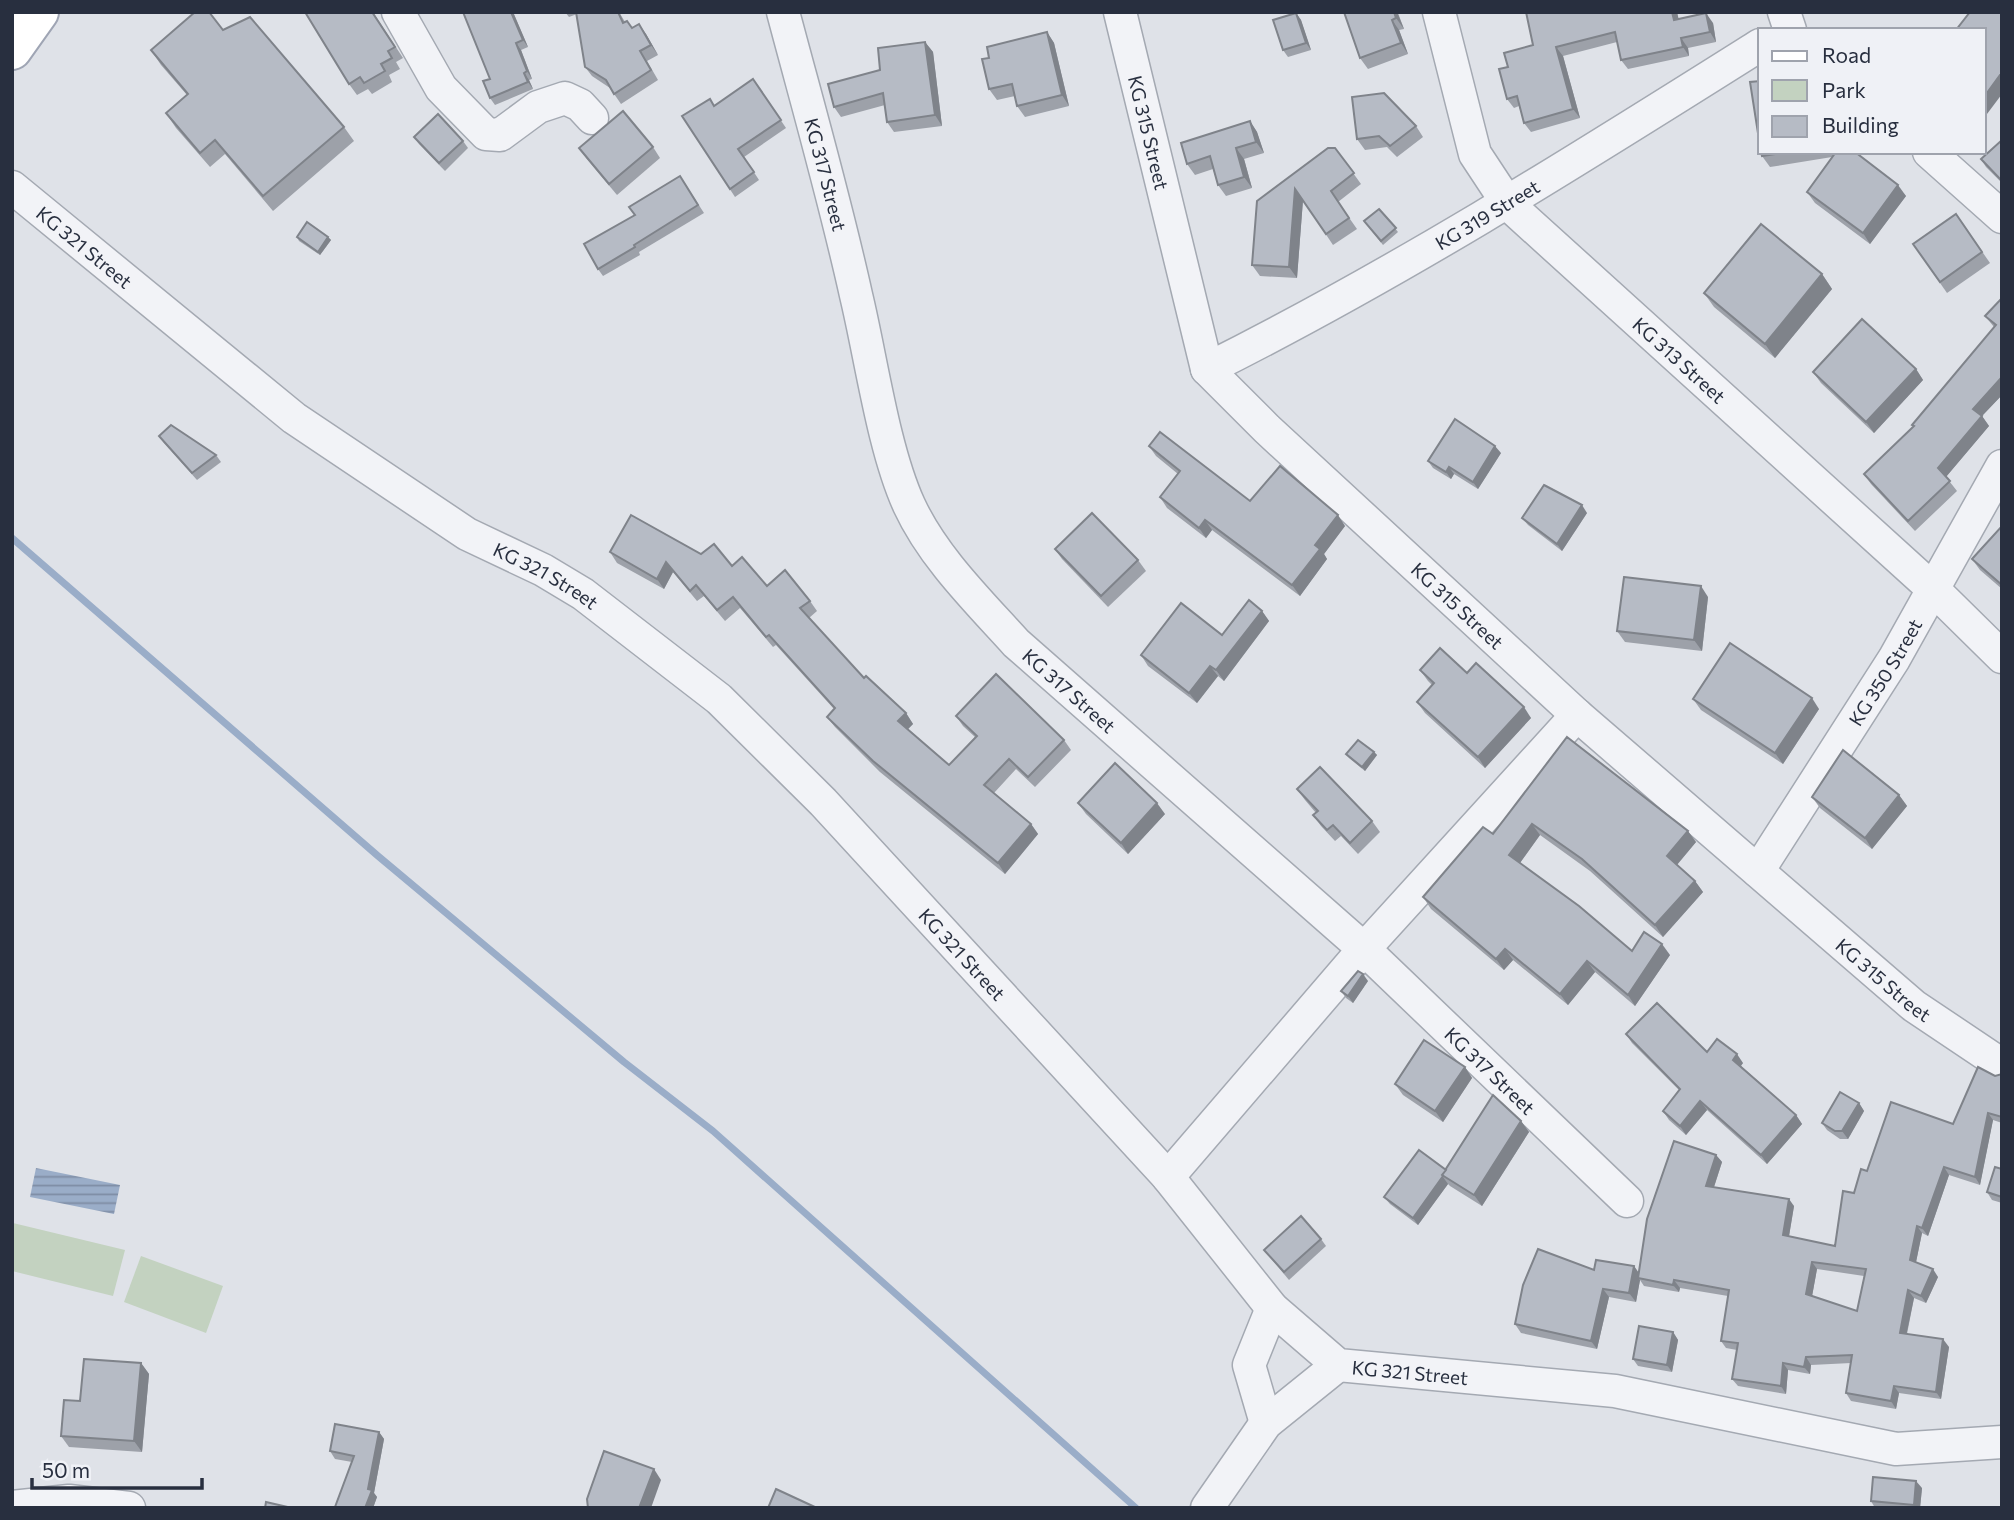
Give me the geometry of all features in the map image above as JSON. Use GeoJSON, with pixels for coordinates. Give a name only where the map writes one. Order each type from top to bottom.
{"type":"FeatureCollection","features":[{"type":"Feature","properties":{"kind":"main road"},"geometry":{"type":"LineString","coordinates":[[12,50],[39,12]]}},
{"type":"Feature","properties":{"kind":"street"},"geometry":{"type":"LineString","coordinates":[[398,12],[441,88],[473,125],[494,137],[538,107],[565,98],[580,105],[592,118]]}},
{"type":"Feature","properties":{"kind":"street","name":"KG 317 Street"},"geometry":{"type":"LineString","coordinates":[[783,12],[851,270],[892,452],[909,505],[931,542],[970,592],[1016,643],[1364,950],[1627,1201]]}},
{"type":"Feature","properties":{"kind":"street","name":"KG 315 Street"},"geometry":{"type":"LineString","coordinates":[[1120,12],[1208,369],[1267,429],[1577,715],[1914,1006],[2002,1065]]}},
{"type":"Feature","properties":{"kind":"street","name":"KG 313 Street"},"geometry":{"type":"LineString","coordinates":[[1439,12],[1475,154],[1508,204],[1934,590],[2002,657]]}},
{"type":"Feature","properties":{"kind":"street","name":"KG 319 Street"},"geometry":{"type":"LineString","coordinates":[[1208,369],[1296,325],[1508,204],[1758,46]]}},
{"type":"Feature","properties":{"kind":"street"},"geometry":{"type":"LineString","coordinates":[[1931,154],[2002,217]]}},
{"type":"Feature","properties":{"kind":"street","name":"KG 321 Street"},"geometry":{"type":"LineString","coordinates":[[12,187],[294,418],[467,534],[543,570],[583,594],[719,699],[823,802],[1168,1177],[1272,1308],[1338,1365],[1615,1391],[1896,1449],[2002,1442]]}},
{"type":"Feature","properties":{"kind":"street","name":"KG 350 Street"},"geometry":{"type":"LineString","coordinates":[[1758,871],[1894,659],[2002,466]]}},
{"type":"Feature","properties":{"kind":"street"},"geometry":{"type":"LineString","coordinates":[[1168,1177],[1364,950],[1577,715]]}},
{"type":"Feature","properties":{"kind":"street"},"geometry":{"type":"LineString","coordinates":[[1266,1423],[1249,1365],[1272,1308]]}},
{"type":"Feature","properties":{"kind":"street"},"geometry":{"type":"LineString","coordinates":[[1207,1508],[1266,1423],[1338,1365]]}},
{"type":"Feature","properties":{"kind":"street"},"geometry":{"type":"LineString","coordinates":[[12,1507],[69,1501],[129,1508]]}},
{"type":"Feature","properties":{"kind":"green space"},"geometry":{"type":"Polygon","coordinates":[[[13,1223],[125,1250],[113,1296],[12,1271],[13,1223]]]}},
{"type":"Feature","properties":{"kind":"green space"},"geometry":{"type":"Polygon","coordinates":[[[141,1256],[223,1286],[206,1333],[124,1302],[141,1256]]]}},
{"type":"Feature","properties":{"kind":"water"},"geometry":{"type":"Polygon","coordinates":[[[36,1168],[120,1185],[114,1214],[30,1197],[36,1168]]]}},
{"type":"Feature","properties":{"kind":"building"},"geometry":{"type":"Polygon","coordinates":[[[195,12],[209,12],[223,30],[250,17],[344,127],[263,196],[215,140],[200,153],[166,113],[188,94],[151,50],[195,12]]]}},
{"type":"Feature","properties":{"kind":"building"},"geometry":{"type":"Polygon","coordinates":[[[305,12],[372,12],[395,47],[388,51],[392,58],[381,64],[385,71],[364,83],[360,77],[349,84],[305,12]]]}},
{"type":"Feature","properties":{"kind":"building"},"geometry":{"type":"Polygon","coordinates":[[[463,12],[511,12],[523,40],[516,43],[527,71],[524,73],[528,82],[490,98],[483,81],[490,79],[463,12]]]}},
{"type":"Feature","properties":{"kind":"building"},"geometry":{"type":"Polygon","coordinates":[[[576,12],[618,12],[623,23],[627,21],[632,28],[639,24],[651,45],[640,51],[651,70],[614,94],[606,80],[585,67],[576,12]]]}},
{"type":"Feature","properties":{"kind":"building"},"geometry":{"type":"Polygon","coordinates":[[[1344,12],[1394,12],[1396,18],[1392,20],[1401,43],[1360,58],[1344,12]]]}},
{"type":"Feature","properties":{"kind":"building"},"geometry":{"type":"Polygon","coordinates":[[[1526,12],[1672,12],[1674,20],[1706,13],[1710,32],[1681,38],[1683,47],[1621,60],[1615,32],[1556,47],[1573,109],[1524,123],[1517,96],[1507,99],[1499,69],[1508,67],[1504,53],[1533,45],[1526,12]]]}},
{"type":"Feature","properties":{"kind":"building"},"geometry":{"type":"Polygon","coordinates":[[[1970,12],[2002,12],[2002,75],[1986,94],[1986,28],[1958,28],[1970,12]]]}},
{"type":"Feature","properties":{"kind":"building"},"geometry":{"type":"Polygon","coordinates":[[[1296,13],[1306,43],[1283,50],[1273,20],[1296,13]]]}},
{"type":"Feature","properties":{"kind":"building"},"geometry":{"type":"Polygon","coordinates":[[[1047,32],[1062,95],[1017,106],[1012,84],[989,89],[982,59],[989,58],[987,47],[1047,32]]]}},
{"type":"Feature","properties":{"kind":"building"},"geometry":{"type":"Polygon","coordinates":[[[925,42],[935,115],[887,122],[883,93],[834,107],[828,84],[880,70],[878,48],[925,42]]]}},
{"type":"Feature","properties":{"kind":"building"},"geometry":{"type":"Polygon","coordinates":[[[753,79],[781,120],[738,149],[754,172],[730,189],[682,116],[710,99],[714,106],[753,79]]]}},
{"type":"Feature","properties":{"kind":"building"},"geometry":{"type":"Polygon","coordinates":[[[1758,81],[1758,133],[1750,82],[1758,81]]]}},
{"type":"Feature","properties":{"kind":"building"},"geometry":{"type":"Polygon","coordinates":[[[1384,93],[1416,126],[1390,146],[1379,136],[1357,139],[1352,97],[1384,93]]]}},
{"type":"Feature","properties":{"kind":"building"},"geometry":{"type":"Polygon","coordinates":[[[623,111],[653,147],[609,184],[579,148],[623,111]]]}},
{"type":"Feature","properties":{"kind":"building"},"geometry":{"type":"Polygon","coordinates":[[[438,114],[463,141],[439,163],[414,137],[438,114]]]}},
{"type":"Feature","properties":{"kind":"building"},"geometry":{"type":"Polygon","coordinates":[[[1250,121],[1256,142],[1236,148],[1244,177],[1218,185],[1210,156],[1187,164],[1181,143],[1250,121]]]}},
{"type":"Feature","properties":{"kind":"building"},"geometry":{"type":"Polygon","coordinates":[[[2002,140],[2002,181],[1981,159],[2002,140]]]}},
{"type":"Feature","properties":{"kind":"building"},"geometry":{"type":"Polygon","coordinates":[[[1328,148],[1335,148],[1354,173],[1331,191],[1349,218],[1326,234],[1295,189],[1289,267],[1252,265],[1257,201],[1328,148]]]}},
{"type":"Feature","properties":{"kind":"building"},"geometry":{"type":"Polygon","coordinates":[[[1835,154],[1858,154],[1898,185],[1863,233],[1807,192],[1835,154]]]}},
{"type":"Feature","properties":{"kind":"building"},"geometry":{"type":"Polygon","coordinates":[[[680,176],[698,205],[598,269],[584,244],[635,215],[629,207],[680,176]]]}},
{"type":"Feature","properties":{"kind":"building"},"geometry":{"type":"Polygon","coordinates":[[[1379,209],[1396,228],[1381,241],[1364,221],[1379,209]]]}},
{"type":"Feature","properties":{"kind":"building"},"geometry":{"type":"Polygon","coordinates":[[[1956,214],[1982,252],[1940,282],[1913,244],[1956,214]]]}},
{"type":"Feature","properties":{"kind":"building"},"geometry":{"type":"Polygon","coordinates":[[[307,222],[328,237],[318,252],[297,237],[307,222]]]}},
{"type":"Feature","properties":{"kind":"building"},"geometry":{"type":"Polygon","coordinates":[[[1761,224],[1822,274],[1765,344],[1704,293],[1761,224]]]}},
{"type":"Feature","properties":{"kind":"building"},"geometry":{"type":"Polygon","coordinates":[[[2002,298],[2002,377],[1973,409],[1982,416],[1938,468],[1950,481],[1908,521],[1864,474],[1914,426],[1912,425],[1996,325],[1985,316],[2002,298]]]}},
{"type":"Feature","properties":{"kind":"building"},"geometry":{"type":"Polygon","coordinates":[[[1862,319],[1916,369],[1866,422],[1813,372],[1862,319]]]}},
{"type":"Feature","properties":{"kind":"building"},"geometry":{"type":"Polygon","coordinates":[[[1455,419],[1495,446],[1473,482],[1449,467],[1446,472],[1428,461],[1455,419]]]}},
{"type":"Feature","properties":{"kind":"building"},"geometry":{"type":"Polygon","coordinates":[[[171,425],[216,455],[192,473],[159,436],[171,425]]]}},
{"type":"Feature","properties":{"kind":"building"},"geometry":{"type":"Polygon","coordinates":[[[1160,432],[1250,501],[1280,466],[1338,515],[1315,545],[1320,549],[1292,585],[1205,520],[1199,528],[1160,497],[1180,471],[1149,446],[1160,432]]]}},
{"type":"Feature","properties":{"kind":"building"},"geometry":{"type":"Polygon","coordinates":[[[1544,485],[1582,505],[1557,544],[1522,518],[1544,485]]]}},
{"type":"Feature","properties":{"kind":"building"},"geometry":{"type":"Polygon","coordinates":[[[1092,513],[1138,560],[1101,596],[1055,549],[1092,513]]]}},
{"type":"Feature","properties":{"kind":"building"},"geometry":{"type":"Polygon","coordinates":[[[631,515],[701,554],[714,544],[732,566],[742,557],[767,586],[785,570],[810,601],[800,608],[864,678],[866,676],[906,713],[898,721],[949,765],[977,736],[956,716],[996,674],[1064,740],[1028,777],[1009,759],[984,785],[1031,824],[998,863],[873,761],[827,717],[835,708],[769,635],[766,637],[733,597],[717,610],[696,585],[690,591],[666,562],[657,579],[610,552],[631,515]]]}},
{"type":"Feature","properties":{"kind":"building"},"geometry":{"type":"Polygon","coordinates":[[[2002,526],[2002,585],[1972,559],[2002,526]]]}},
{"type":"Feature","properties":{"kind":"building"},"geometry":{"type":"Polygon","coordinates":[[[1624,577],[1701,586],[1694,640],[1617,631],[1624,577]]]}},
{"type":"Feature","properties":{"kind":"building"},"geometry":{"type":"Polygon","coordinates":[[[1249,600],[1262,611],[1216,670],[1210,666],[1189,693],[1141,655],[1181,603],[1222,635],[1249,600]]]}},
{"type":"Feature","properties":{"kind":"building"},"geometry":{"type":"Polygon","coordinates":[[[1730,643],[1812,698],[1775,753],[1693,699],[1730,643]]]}},
{"type":"Feature","properties":{"kind":"building"},"geometry":{"type":"Polygon","coordinates":[[[1440,648],[1467,673],[1476,663],[1524,707],[1478,757],[1417,702],[1434,683],[1420,670],[1440,648]]]}},
{"type":"Feature","properties":{"kind":"building"},"geometry":{"type":"Polygon","coordinates":[[[1567,737],[1688,831],[1667,856],[1695,881],[1655,925],[1582,859],[1532,824],[1509,855],[1579,906],[1632,951],[1644,932],[1662,944],[1628,995],[1587,961],[1560,994],[1505,949],[1496,959],[1423,897],[1483,827],[1493,834],[1567,737]]]}},
{"type":"Feature","properties":{"kind":"building"},"geometry":{"type":"Polygon","coordinates":[[[1358,740],[1374,752],[1362,767],[1346,754],[1358,740]]]}},
{"type":"Feature","properties":{"kind":"building"},"geometry":{"type":"Polygon","coordinates":[[[1843,750],[1899,795],[1865,838],[1812,797],[1843,750]]]}},
{"type":"Feature","properties":{"kind":"building"},"geometry":{"type":"Polygon","coordinates":[[[1115,763],[1157,803],[1121,843],[1078,803],[1115,763]]]}},
{"type":"Feature","properties":{"kind":"building"},"geometry":{"type":"Polygon","coordinates":[[[1320,767],[1372,821],[1350,843],[1333,825],[1327,830],[1313,815],[1318,811],[1297,789],[1320,767]]]}},
{"type":"Feature","properties":{"kind":"building"},"geometry":{"type":"Polygon","coordinates":[[[1358,971],[1363,974],[1348,996],[1341,991],[1358,971]]]}},
{"type":"Feature","properties":{"kind":"building"},"geometry":{"type":"Polygon","coordinates":[[[1657,1003],[1707,1052],[1717,1039],[1737,1054],[1733,1060],[1796,1115],[1761,1155],[1700,1101],[1680,1126],[1663,1111],[1680,1089],[1626,1034],[1657,1003]]]}},
{"type":"Feature","properties":{"kind":"building"},"geometry":{"type":"Polygon","coordinates":[[[1424,1040],[1465,1067],[1435,1111],[1395,1084],[1424,1040]]]}},
{"type":"Feature","properties":{"kind":"building"},"geometry":{"type":"Polygon","coordinates":[[[1978,1067],[1995,1076],[2002,1074],[2002,1117],[1988,1113],[1975,1177],[1944,1167],[1922,1228],[1917,1226],[1910,1260],[1933,1269],[1921,1296],[1908,1290],[1900,1333],[1943,1339],[1936,1392],[1894,1386],[1891,1401],[1846,1393],[1852,1355],[1806,1357],[1804,1367],[1783,1363],[1781,1386],[1732,1379],[1738,1343],[1721,1341],[1729,1290],[1674,1280],[1673,1285],[1638,1278],[1647,1219],[1674,1141],[1716,1155],[1706,1186],[1789,1199],[1783,1235],[1835,1246],[1843,1191],[1854,1193],[1861,1169],[1867,1171],[1891,1102],[1953,1124],[1978,1067]],[[1812,1262],[1806,1294],[1857,1311],[1866,1269],[1812,1262]]]}},
{"type":"Feature","properties":{"kind":"building"},"geometry":{"type":"Polygon","coordinates":[[[1840,1092],[1859,1103],[1842,1131],[1835,1131],[1822,1123],[1840,1092]]]}},
{"type":"Feature","properties":{"kind":"building"},"geometry":{"type":"Polygon","coordinates":[[[1493,1095],[1521,1121],[1474,1195],[1442,1175],[1493,1095]]]}},
{"type":"Feature","properties":{"kind":"building"},"geometry":{"type":"Polygon","coordinates":[[[1419,1150],[1446,1170],[1413,1218],[1384,1197],[1419,1150]]]}},
{"type":"Feature","properties":{"kind":"building"},"geometry":{"type":"Polygon","coordinates":[[[1995,1167],[2002,1169],[2002,1197],[1987,1192],[1995,1167]]]}},
{"type":"Feature","properties":{"kind":"building"},"geometry":{"type":"Polygon","coordinates":[[[1301,1216],[1321,1239],[1284,1272],[1264,1250],[1301,1216]]]}},
{"type":"Feature","properties":{"kind":"building"},"geometry":{"type":"Polygon","coordinates":[[[1538,1249],[1594,1270],[1596,1260],[1634,1266],[1629,1293],[1603,1289],[1591,1341],[1515,1324],[1523,1285],[1538,1249]]]}},
{"type":"Feature","properties":{"kind":"building"},"geometry":{"type":"Polygon","coordinates":[[[1639,1326],[1673,1332],[1667,1365],[1633,1359],[1639,1326]]]}},
{"type":"Feature","properties":{"kind":"building"},"geometry":{"type":"Polygon","coordinates":[[[84,1359],[141,1363],[134,1441],[61,1436],[64,1400],[80,1401],[84,1359]]]}},
{"type":"Feature","properties":{"kind":"building"},"geometry":{"type":"Polygon","coordinates":[[[335,1424],[379,1432],[368,1489],[372,1490],[365,1508],[335,1507],[354,1456],[330,1451],[335,1424]]]}},
{"type":"Feature","properties":{"kind":"building"},"geometry":{"type":"Polygon","coordinates":[[[604,1451],[654,1469],[639,1508],[588,1508],[587,1499],[604,1451]]]}},
{"type":"Feature","properties":{"kind":"building"},"geometry":{"type":"Polygon","coordinates":[[[1873,1477],[1916,1481],[1914,1505],[1871,1501],[1873,1477]]]}},
{"type":"Feature","properties":{"kind":"building"},"geometry":{"type":"Polygon","coordinates":[[[776,1489],[817,1508],[768,1508],[776,1489]]]}},
{"type":"Feature","properties":{"kind":"building"},"geometry":{"type":"Polygon","coordinates":[[[266,1502],[292,1508],[265,1508],[266,1502]]]}},
{"type":"Feature","properties":{"kind":"waterway"},"geometry":{"type":"LineString","coordinates":[[12,538],[378,856],[624,1062],[713,1131],[1136,1508]]}}]}
